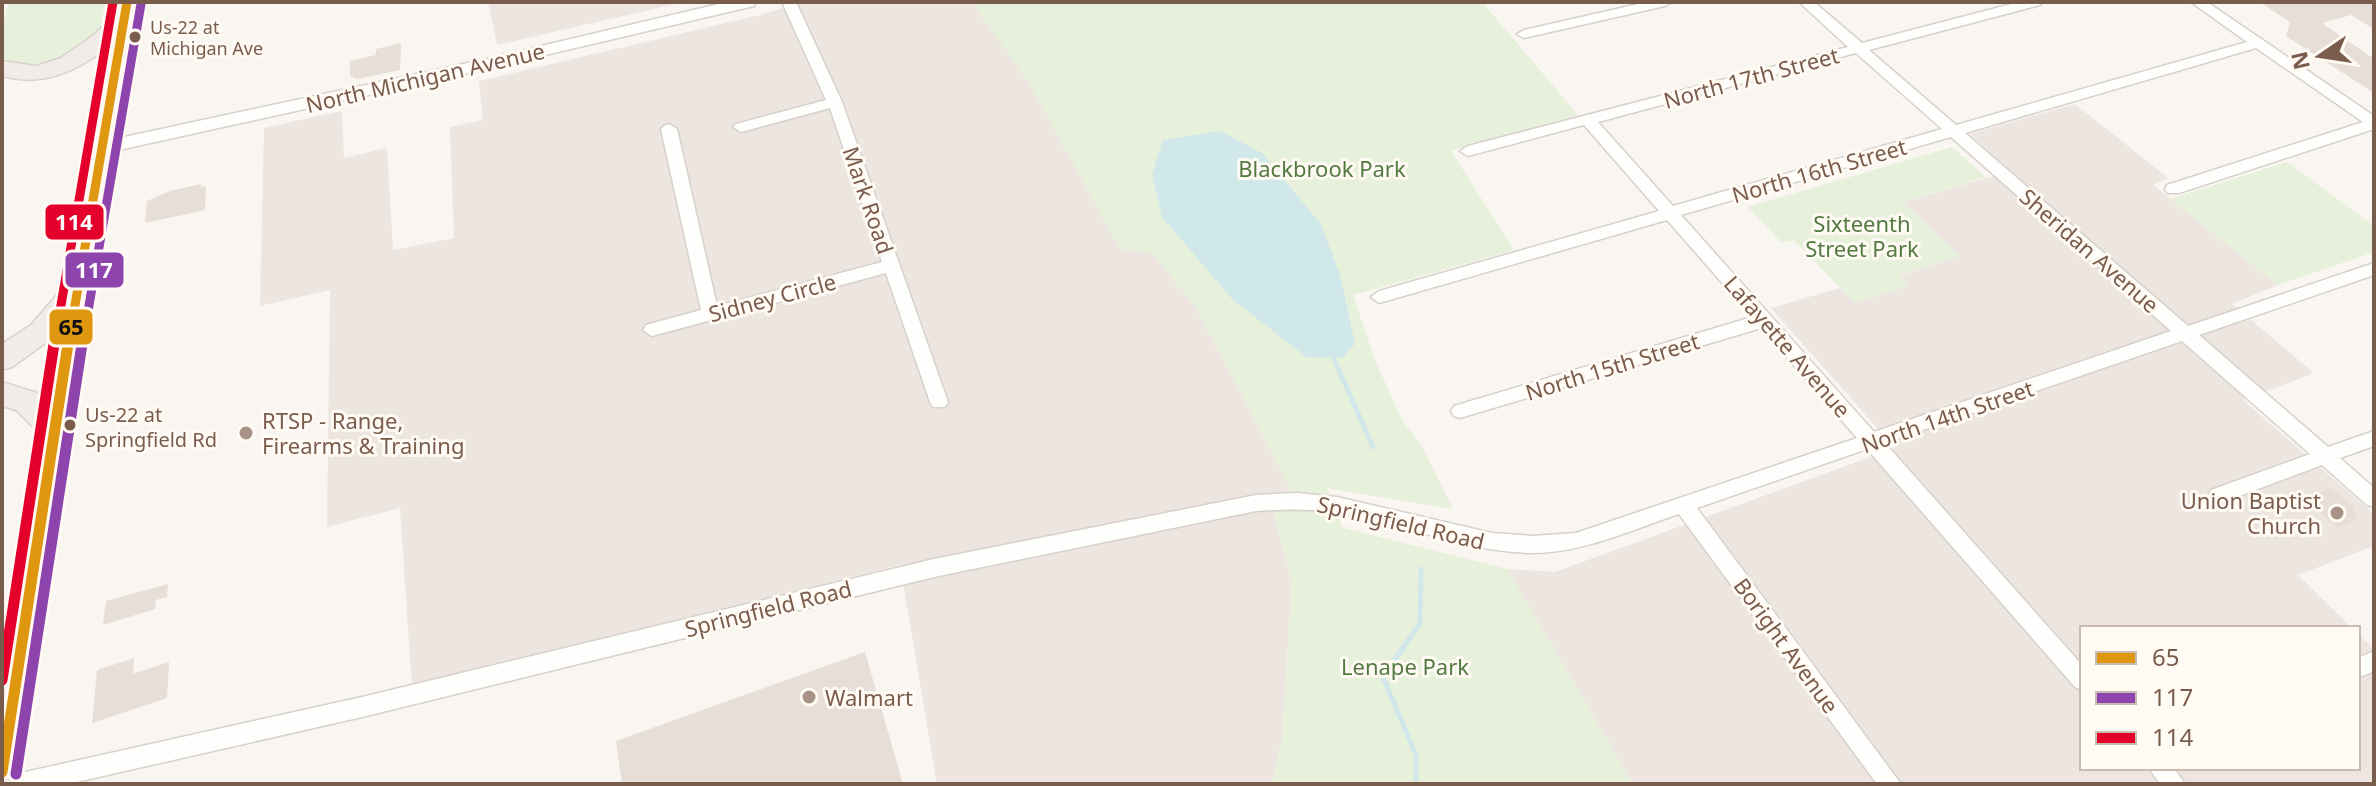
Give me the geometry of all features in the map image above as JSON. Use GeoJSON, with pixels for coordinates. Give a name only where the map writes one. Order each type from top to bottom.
{"type":"FeatureCollection","features":[{"type":"Feature","properties":{"kind":"highway"},"geometry":{"type":"LineString","coordinates":[[2,772],[76,293],[126,11]]}},
{"type":"Feature","properties":{"kind":"highway"},"geometry":{"type":"LineString","coordinates":[[2,68],[28,72],[72,62],[93,50],[126,11]]}},
{"type":"Feature","properties":{"kind":"highway"},"geometry":{"type":"LineString","coordinates":[[2,359],[41,333],[76,293]]}},
{"type":"Feature","properties":{"kind":"highway"},"geometry":{"type":"LineString","coordinates":[[2,394],[26,401],[54,429]]}},
{"type":"Feature","properties":{"kind":"street","name":"North Michigan Avenue"},"geometry":{"type":"LineString","coordinates":[[101,148],[486,64],[748,2]]}},
{"type":"Feature","properties":{"kind":"street","name":"Mark Road"},"geometry":{"type":"LineString","coordinates":[[789,2],[835,102],[939,402]]}},
{"type":"Feature","properties":{"kind":"street"},"geometry":{"type":"LineString","coordinates":[[1524,34],[1665,2]]}},
{"type":"Feature","properties":{"kind":"street","name":"Sheridan Avenue"},"geometry":{"type":"LineString","coordinates":[[1806,2],[2374,499]]}},
{"type":"Feature","properties":{"kind":"street","name":"North 17th Street"},"geometry":{"type":"LineString","coordinates":[[1468,151],[2035,2]]}},
{"type":"Feature","properties":{"kind":"street"},"geometry":{"type":"LineString","coordinates":[[2198,2],[2374,123]]}},
{"type":"Feature","properties":{"kind":"street","name":"North 16th Street"},"geometry":{"type":"LineString","coordinates":[[1379,297],[2259,43]]}},
{"type":"Feature","properties":{"kind":"street"},"geometry":{"type":"LineString","coordinates":[[741,127],[835,102]]}},
{"type":"Feature","properties":{"kind":"street","name":"Lafayette Avenue"},"geometry":{"type":"LineString","coordinates":[[1588,120],[2080,678]]}},
{"type":"Feature","properties":{"kind":"street"},"geometry":{"type":"LineString","coordinates":[[2173,189],[2374,123]]}},
{"type":"Feature","properties":{"kind":"street"},"geometry":{"type":"LineString","coordinates":[[669,129],[710,312]]}},
{"type":"Feature","properties":{"kind":"street","name":"Sidney Circle"},"geometry":{"type":"LineString","coordinates":[[652,330],[892,265]]}},
{"type":"Feature","properties":{"kind":"street","name":"North 14th Street"},"geometry":{"type":"LineString","coordinates":[[1517,546],[1584,540],[2374,269]]}},
{"type":"Feature","properties":{"kind":"street","name":"North 15th Street"},"geometry":{"type":"LineString","coordinates":[[1460,411],[1765,320]]}},
{"type":"Feature","properties":{"kind":"street"},"geometry":{"type":"LineString","coordinates":[[2218,496],[2374,438]]}},
{"type":"Feature","properties":{"kind":"street","name":"Springfield Road"},"geometry":{"type":"LineString","coordinates":[[21,784],[362,707],[934,568],[1256,503],[1294,499],[1331,503],[1455,536],[1517,546]]}},
{"type":"Feature","properties":{"kind":"street","name":"Boright Avenue"},"geometry":{"type":"LineString","coordinates":[[1684,506],[1890,784]]}},
{"type":"Feature","properties":{"kind":"shaded area"},"geometry":{"type":"Polygon","coordinates":[[[488,2],[684,2],[497,45],[488,2]]]}},
{"type":"Feature","properties":{"kind":"shaded area"},"geometry":{"type":"Polygon","coordinates":[[[802,2],[972,2],[1197,309],[1290,488],[1273,510],[1292,582],[1282,739],[1272,784],[937,784],[900,565],[412,688],[400,508],[327,527],[330,290],[260,306],[264,128],[342,111],[344,158],[387,148],[393,250],[454,238],[450,127],[483,120],[479,81],[764,14],[802,2]]]}},
{"type":"Feature","properties":{"kind":"shaded area"},"geometry":{"type":"Polygon","coordinates":[[[2075,104],[2168,178],[2153,185],[2278,285],[2232,304],[2314,373],[2243,400],[2374,514],[2374,546],[2298,575],[2350,626],[2080,626],[2080,770],[2360,770],[2360,636],[2374,649],[2374,784],[1633,784],[1507,569],[1555,572],[1895,448],[1771,308],[1840,288],[1855,303],[1908,286],[1898,276],[1959,256],[1903,202],[2011,171],[1970,134],[2075,104]]]}},
{"type":"Feature","properties":{"kind":"green space"},"geometry":{"type":"Polygon","coordinates":[[[9,2],[105,2],[99,35],[87,50],[34,68],[2,63],[2,27],[9,2]]]}},
{"type":"Feature","properties":{"kind":"green space"},"geometry":{"type":"Polygon","coordinates":[[[972,2],[1482,2],[1578,115],[1451,151],[1514,250],[1353,295],[1375,360],[1402,420],[1423,448],[1453,509],[1327,488],[1343,528],[1507,569],[1633,784],[1272,784],[1282,739],[1292,582],[1273,510],[1290,488],[1197,309],[1152,253],[1120,249],[1030,85],[972,2]]]}},
{"type":"Feature","properties":{"kind":"green space","name":"Sixteenth Street Park"},"geometry":{"type":"Polygon","coordinates":[[[1952,147],[1986,177],[1903,202],[1960,256],[1899,275],[1909,286],[1855,303],[1794,240],[1782,243],[1748,207],[1952,147]]]}},
{"type":"Feature","properties":{"kind":"green space"},"geometry":{"type":"Polygon","coordinates":[[[2287,162],[2374,226],[2374,252],[2278,285],[2170,199],[2287,162]]]}},
{"type":"Feature","properties":{"kind":"water"},"geometry":{"type":"Polygon","coordinates":[[[1220,131],[1262,153],[1321,224],[1340,275],[1355,344],[1342,358],[1306,357],[1232,299],[1162,217],[1152,175],[1163,140],[1220,131]]]}},
{"type":"Feature","properties":{"kind":"building"},"geometry":{"type":"Polygon","coordinates":[[[2260,2],[2374,2],[2374,29],[2351,15],[2322,23],[2374,59],[2374,93],[2286,36],[2290,22],[2260,2]]]}},
{"type":"Feature","properties":{"kind":"building"},"geometry":{"type":"Polygon","coordinates":[[[401,43],[400,70],[357,79],[350,76],[350,61],[376,55],[376,49],[401,43]]]}},
{"type":"Feature","properties":{"kind":"building"},"geometry":{"type":"Polygon","coordinates":[[[201,184],[201,187],[206,186],[205,210],[145,223],[147,201],[170,191],[201,184]]]}},
{"type":"Feature","properties":{"kind":"building","name":"Union Baptist Church"},"geometry":{"type":"Polygon","coordinates":[[[2331,488],[2352,506],[2357,520],[2337,528],[2305,499],[2331,488]]]}},
{"type":"Feature","properties":{"kind":"building"},"geometry":{"type":"Polygon","coordinates":[[[168,584],[167,597],[156,600],[155,609],[103,625],[106,601],[168,584]]]}},
{"type":"Feature","properties":{"kind":"building","name":"Walmart"},"geometry":{"type":"Polygon","coordinates":[[[865,652],[903,784],[622,784],[616,741],[865,652]]]}},
{"type":"Feature","properties":{"kind":"building"},"geometry":{"type":"Polygon","coordinates":[[[134,658],[133,674],[169,662],[167,698],[92,723],[97,670],[134,658]]]}},
{"type":"Feature","properties":{"kind":"waterway"},"geometry":{"type":"LineString","coordinates":[[1333,357],[1373,447]]}},
{"type":"Feature","properties":{"kind":"waterway"},"geometry":{"type":"LineString","coordinates":[[1416,784],[1416,755],[1383,677],[1420,623],[1421,569]]}},
{"type":"Feature","properties":{"kind":"transit line","name":"114"},"geometry":{"type":"LineString","coordinates":[[2,680],[62,291],[113,2]]}},
{"type":"Feature","properties":{"kind":"transit line","name":"65"},"geometry":{"type":"LineString","coordinates":[[2,772],[76,293],[127,2]]}},
{"type":"Feature","properties":{"kind":"transit line","name":"117"},"geometry":{"type":"LineString","coordinates":[[16,774],[90,295],[141,4]]}},
{"type":"Feature","properties":{"kind":"place","name":"Us-22 at Michigan Ave"},"geometry":{"type":"Point","coordinates":[135,37]}},
{"type":"Feature","properties":{"kind":"place","name":"Us-22 at Springfield Rd"},"geometry":{"type":"Point","coordinates":[70,425]}},
{"type":"Feature","properties":{"kind":"place","name":"RTSP - Range, Firearms & Training"},"geometry":{"type":"Point","coordinates":[246,433]}},
{"type":"Feature","properties":{"kind":"place","name":"Union Baptist Church"},"geometry":{"type":"Point","coordinates":[2337,513]}},
{"type":"Feature","properties":{"kind":"place","name":"Walmart"},"geometry":{"type":"Point","coordinates":[809,697]}},
{"type":"Feature","properties":{"kind":"park label","name":"Blackbrook Park"},"geometry":{"type":"Point","coordinates":[1322,168]}},
{"type":"Feature","properties":{"kind":"park label","name":"Lenape Park"},"geometry":{"type":"Point","coordinates":[1405,666]}}]}
